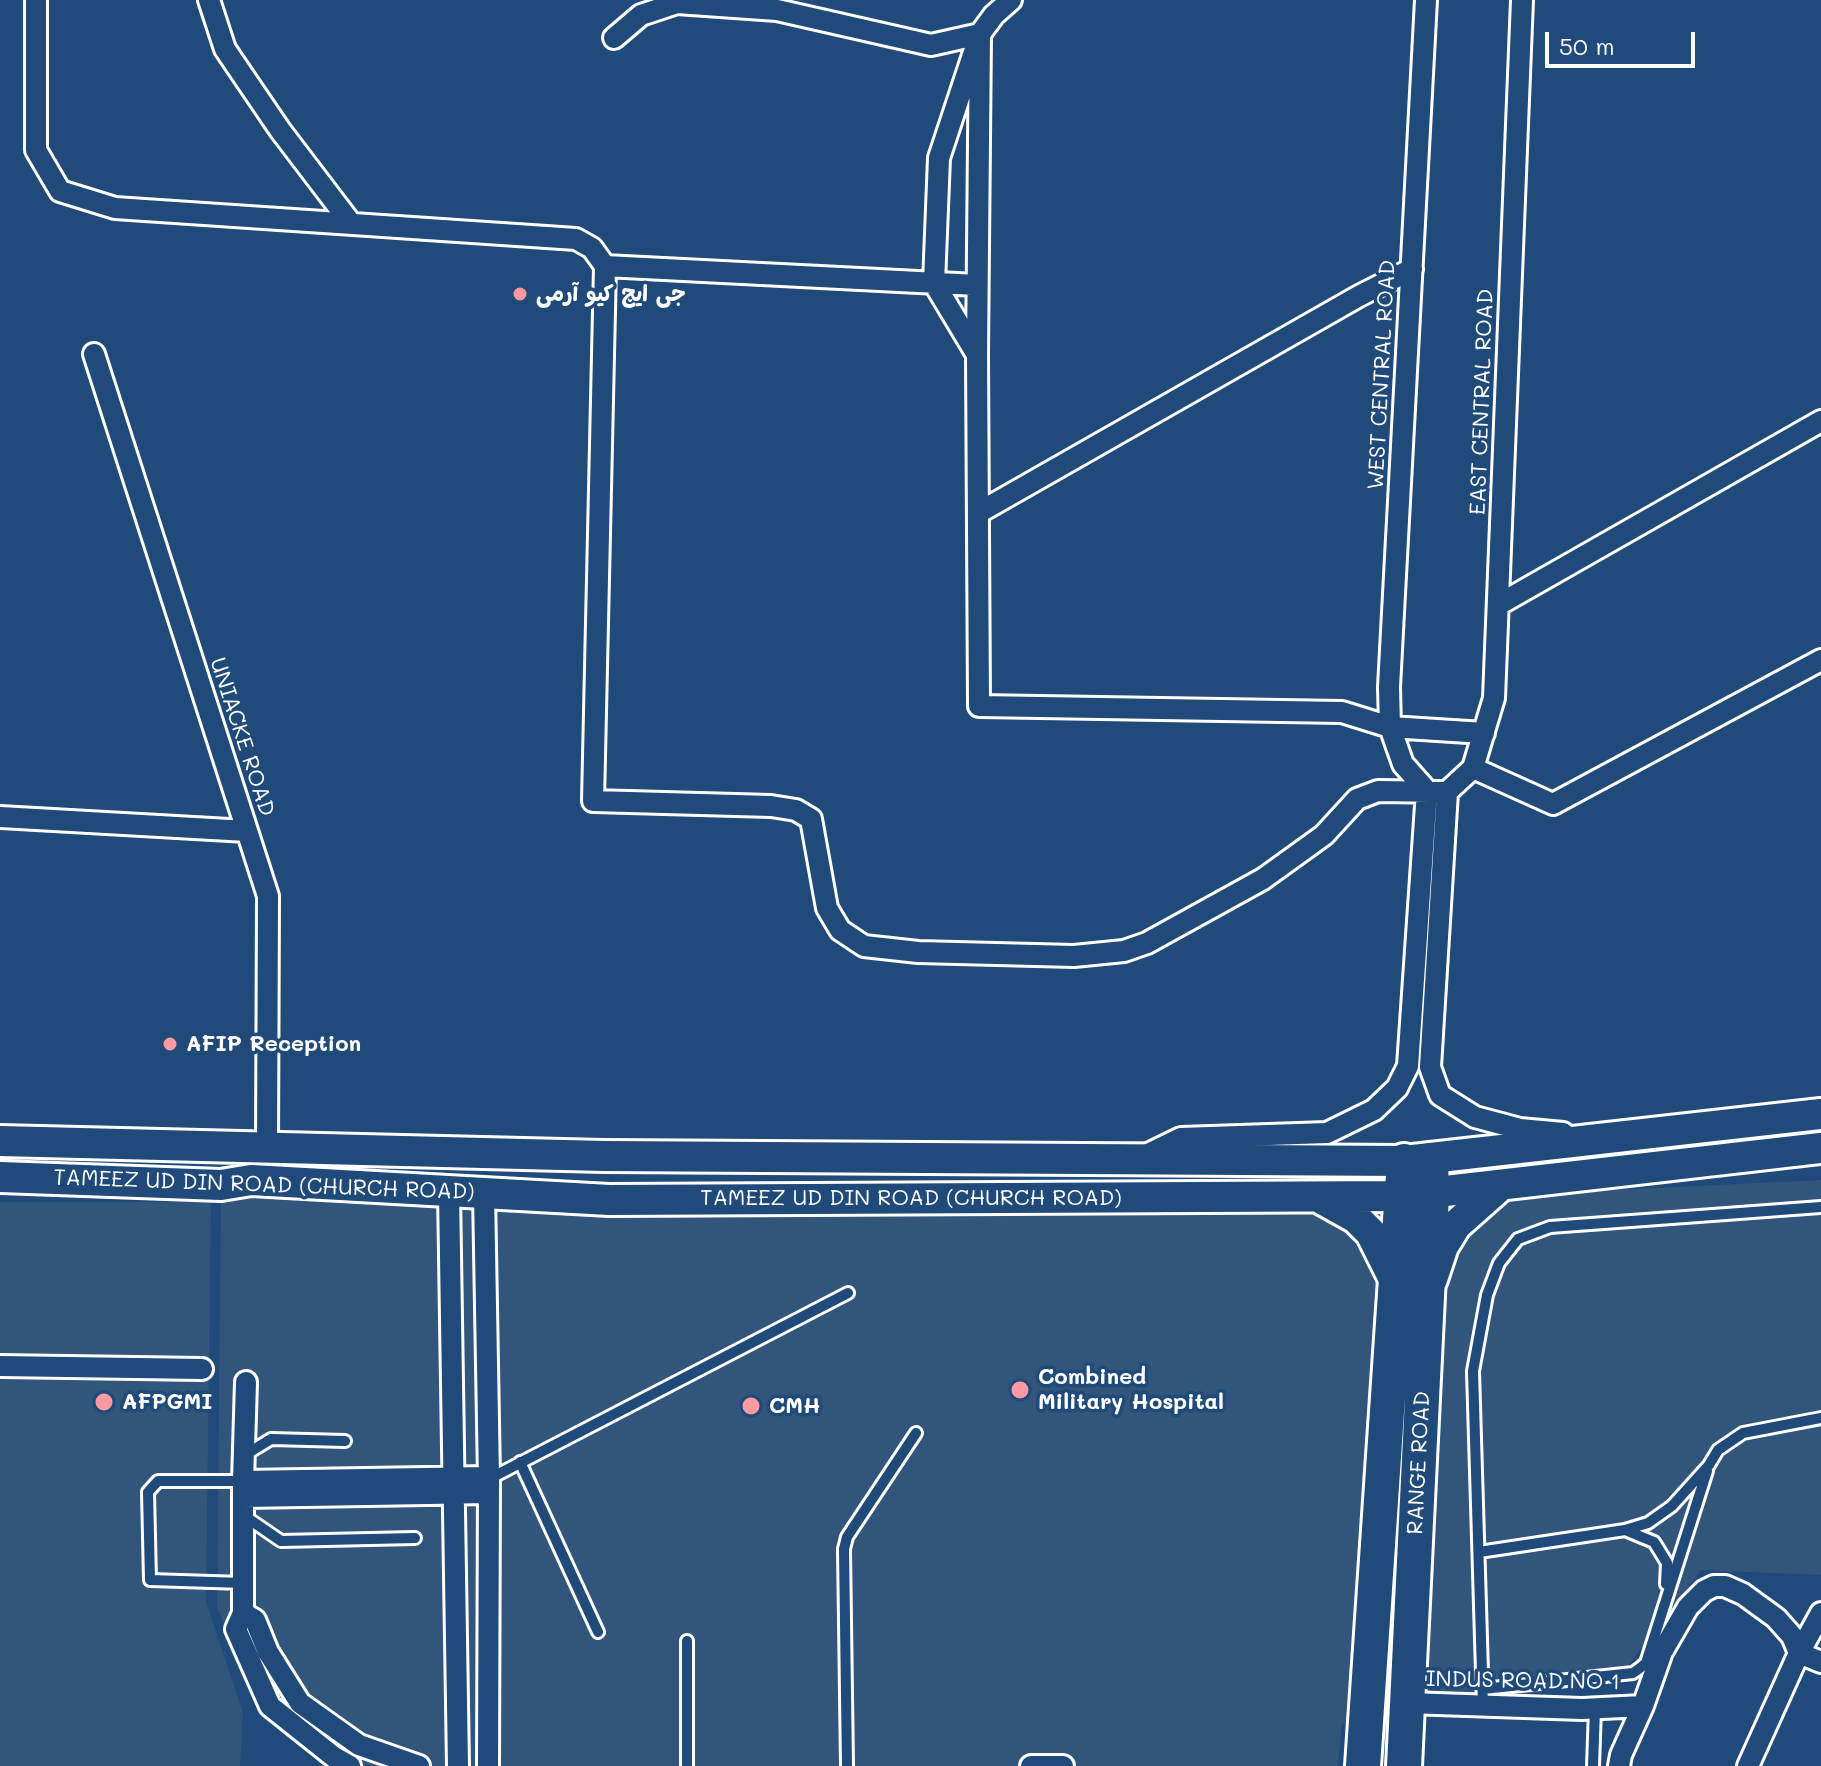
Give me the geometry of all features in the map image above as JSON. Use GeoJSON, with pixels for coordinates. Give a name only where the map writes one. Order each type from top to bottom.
{"type":"FeatureCollection","features":[{"type":"Feature","properties":{"kind":"main road","name":"TAMEEZ UD DIN ROAD (CHURCH ROAD)"},"geometry":{"type":"LineString","coordinates":[[0,1141],[604,1156],[1418,1160],[1821,1114]]}},
{"type":"Feature","properties":{"kind":"main road","name":"TAMEEZ UD DIN ROAD (CHURCH ROAD)"},"geometry":{"type":"LineString","coordinates":[[0,1177],[221,1185],[251,1180],[609,1200],[1417,1195],[1821,1148]]}},
{"type":"Feature","properties":{"kind":"main road"},"geometry":{"type":"LineString","coordinates":[[604,1156],[609,1200]]}},
{"type":"Feature","properties":{"kind":"main road"},"geometry":{"type":"LineString","coordinates":[[1363,1766],[1412,1287],[1418,1160]]}},
{"type":"Feature","properties":{"kind":"main road"},"geometry":{"type":"LineString","coordinates":[[1412,1287],[1456,1225],[1500,1186]]}},
{"type":"Feature","properties":{"kind":"main road"},"geometry":{"type":"LineString","coordinates":[[1315,1196],[1356,1218],[1412,1287]]}},
{"type":"Feature","properties":{"kind":"main road","name":"RANGE ROAD"},"geometry":{"type":"LineString","coordinates":[[1404,1766],[1408,1703],[1412,1287]]}},
{"type":"Feature","properties":{"kind":"street"},"geometry":{"type":"LineString","coordinates":[[36,0],[36,150],[60,191],[115,208],[576,239],[592,248],[605,266],[593,801],[771,806],[796,810],[811,819],[827,908],[840,930],[864,946],[918,952],[1074,956],[1124,951],[1147,943],[1263,879],[1324,835],[1357,799],[1378,791],[1437,792]]}},
{"type":"Feature","properties":{"kind":"street"},"geometry":{"type":"LineString","coordinates":[[209,0],[225,49],[280,130],[350,222]]}},
{"type":"Feature","properties":{"kind":"street"},"geometry":{"type":"LineString","coordinates":[[977,354],[934,283],[939,158],[980,34],[994,15],[1011,0]]}},
{"type":"Feature","properties":{"kind":"street","name":"WEST CENTRAL ROAD"},"geometry":{"type":"LineString","coordinates":[[1390,727],[1426,0]]}},
{"type":"Feature","properties":{"kind":"street","name":"EAST CENTRAL ROAD"},"geometry":{"type":"LineString","coordinates":[[1437,792],[1473,768],[1494,698],[1522,0]]}},
{"type":"Feature","properties":{"kind":"street"},"geometry":{"type":"LineString","coordinates":[[614,38],[641,15],[677,3],[777,10],[931,45],[980,34]]}},
{"type":"Feature","properties":{"kind":"street","name":"WEST CENTRAL ROAD"},"geometry":{"type":"LineString","coordinates":[[1425,25],[1389,687],[1390,727],[1403,764],[1437,792]]}},
{"type":"Feature","properties":{"kind":"street"},"geometry":{"type":"LineString","coordinates":[[980,34],[977,285],[979,706],[1342,712],[1390,727],[1484,733]]}},
{"type":"Feature","properties":{"kind":"street"},"geometry":{"type":"LineString","coordinates":[[605,266],[977,285]]}},
{"type":"Feature","properties":{"kind":"street"},"geometry":{"type":"LineString","coordinates":[[978,513],[1359,296],[1412,269]]}},
{"type":"Feature","properties":{"kind":"street","name":"UNIACKE ROAD"},"geometry":{"type":"LineString","coordinates":[[94,354],[268,896],[267,1148]]}},
{"type":"Feature","properties":{"kind":"street"},"geometry":{"type":"LineString","coordinates":[[1498,605],[1821,421]]}},
{"type":"Feature","properties":{"kind":"street"},"geometry":{"type":"LineString","coordinates":[[1473,768],[1553,804],[1821,660]]}},
{"type":"Feature","properties":{"kind":"street"},"geometry":{"type":"LineString","coordinates":[[1437,792],[1430,1067],[1440,1095],[1475,1117],[1520,1129],[1572,1134],[1821,1104]]}},
{"type":"Feature","properties":{"kind":"street"},"geometry":{"type":"LineString","coordinates":[[1137,1159],[1181,1138],[1327,1133],[1374,1110],[1397,1088],[1408,1066],[1437,792]]}},
{"type":"Feature","properties":{"kind":"street"},"geometry":{"type":"LineString","coordinates":[[0,817],[247,831]]}},
{"type":"Feature","properties":{"kind":"street"},"geometry":{"type":"LineString","coordinates":[[449,1191],[458,1766]]}},
{"type":"Feature","properties":{"kind":"street"},"geometry":{"type":"LineString","coordinates":[[484,1192],[489,1483],[488,1766]]}},
{"type":"Feature","properties":{"kind":"street"},"geometry":{"type":"LineString","coordinates":[[0,1366],[202,1369]]}},
{"type":"Feature","properties":{"kind":"street"},"geometry":{"type":"LineString","coordinates":[[246,1382],[243,1613],[236,1629],[270,1706],[350,1766]]}},
{"type":"Feature","properties":{"kind":"street"},"geometry":{"type":"LineString","coordinates":[[243,1498],[489,1483]]}},
{"type":"Feature","properties":{"kind":"street","name":"INDUS ROAD NO 1"},"geometry":{"type":"LineString","coordinates":[[1408,1703],[1483,1697],[1595,1709],[1643,1706],[1662,1652],[1677,1626],[1696,1599],[1714,1586],[1725,1586],[1743,1594],[1776,1618],[1792,1636],[1799,1653]]}},
{"type":"Feature","properties":{"kind":"street"},"geometry":{"type":"LineString","coordinates":[[243,1613],[255,1620],[268,1652],[300,1703],[359,1745],[419,1766]]}},
{"type":"Feature","properties":{"kind":"street"},"geometry":{"type":"LineString","coordinates":[[1748,1766],[1799,1653],[1821,1613]]}},
{"type":"Feature","properties":{"kind":"street"},"geometry":{"type":"LineString","coordinates":[[1799,1653],[1821,1662]]}},
{"type":"Feature","properties":{"kind":"street"},"geometry":{"type":"LineString","coordinates":[[1619,1766],[1643,1706]]}},
{"type":"Feature","properties":{"kind":"street"},"geometry":{"type":"LineString","coordinates":[[1031,1766],[1063,1766]]}},
{"type":"Feature","properties":{"kind":"lane"},"geometry":{"type":"LineString","coordinates":[[1709,1465],[1646,1663],[1633,1673],[1483,1697],[1473,1371],[1487,1295],[1499,1263],[1518,1239],[1550,1227],[1821,1207]]}},
{"type":"Feature","properties":{"kind":"lane"},"geometry":{"type":"LineString","coordinates":[[489,1483],[520,1462],[848,1293]]}},
{"type":"Feature","properties":{"kind":"lane"},"geometry":{"type":"LineString","coordinates":[[1479,1552],[1625,1530],[1648,1523],[1672,1506],[1709,1465],[1718,1450],[1743,1433],[1821,1418]]}},
{"type":"Feature","properties":{"kind":"lane"},"geometry":{"type":"LineString","coordinates":[[847,1766],[844,1549],[847,1537],[916,1433]]}},
{"type":"Feature","properties":{"kind":"lane"},"geometry":{"type":"LineString","coordinates":[[244,1457],[271,1439],[345,1441]]}},
{"type":"Feature","properties":{"kind":"lane"},"geometry":{"type":"LineString","coordinates":[[520,1462],[598,1632]]}},
{"type":"Feature","properties":{"kind":"lane"},"geometry":{"type":"LineString","coordinates":[[243,1583],[150,1580],[148,1492],[158,1481],[243,1498],[281,1541],[415,1538]]}},
{"type":"Feature","properties":{"kind":"lane"},"geometry":{"type":"LineString","coordinates":[[1625,1530],[1654,1542],[1662,1553],[1667,1563],[1666,1594]]}},
{"type":"Feature","properties":{"kind":"lane"},"geometry":{"type":"LineString","coordinates":[[687,1641],[687,1766]]}},
{"type":"Feature","properties":{"kind":"lane"},"geometry":{"type":"LineString","coordinates":[[1593,1766],[1595,1709]]}},
{"type":"Feature","properties":{"kind":"shaded area","name":"Combined Military Hospital"},"geometry":{"type":"Polygon","coordinates":[[[1821,1180],[1821,1575],[1701,1570],[1617,1680],[1342,1724],[1338,1766],[329,1766],[265,1711],[217,1608],[221,1185],[1195,1210],[1821,1180]]]}},
{"type":"Feature","properties":{"kind":"shaded area","name":"AFPGMI"},"geometry":{"type":"Polygon","coordinates":[[[0,1202],[211,1202],[206,1602],[243,1713],[240,1766],[0,1766],[0,1202]]]}},
{"type":"Feature","properties":{"kind":"place","name":"جی ایچ کیو آرمی"},"geometry":{"type":"Point","coordinates":[520,294]}},
{"type":"Feature","properties":{"kind":"place","name":"AFIP Reception"},"geometry":{"type":"Point","coordinates":[170,1044]}},
{"type":"Feature","properties":{"kind":"place","name":"Combined Military Hospital"},"geometry":{"type":"Point","coordinates":[1020,1390]}},
{"type":"Feature","properties":{"kind":"place","name":"AFPGMI"},"geometry":{"type":"Point","coordinates":[104,1402]}},
{"type":"Feature","properties":{"kind":"place","name":"CMH"},"geometry":{"type":"Point","coordinates":[751,1406]}}]}
